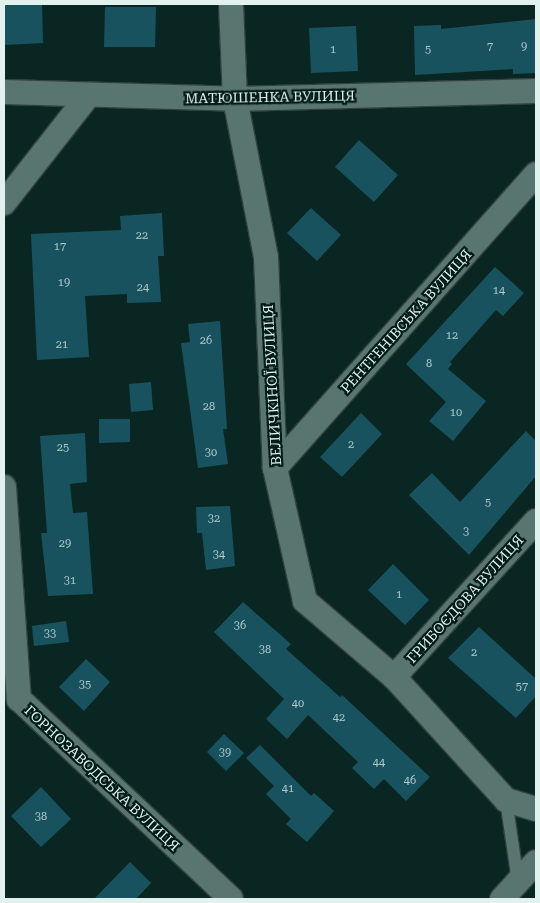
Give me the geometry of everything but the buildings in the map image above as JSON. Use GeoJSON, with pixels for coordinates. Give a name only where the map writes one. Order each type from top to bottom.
{"type":"FeatureCollection","features":[{"type":"Feature","properties":{"kind":"street","name":"ВЕЛИЧКІНОЇ ВУЛИЦЯ"},"geometry":{"type":"LineString","coordinates":[[231,4],[236,99],[266,257],[275,468],[305,602],[394,677],[506,800],[536,810]]}},
{"type":"Feature","properties":{"kind":"street","name":"МАТЮШЕНКА ВУЛИЦЯ"},"geometry":{"type":"LineString","coordinates":[[4,92],[236,99],[536,92]]}},
{"type":"Feature","properties":{"kind":"street"},"geometry":{"type":"LineString","coordinates":[[4,203],[88,96]]}},
{"type":"Feature","properties":{"kind":"street","name":"РЕНТГЕНІВСЬКА ВУЛИЦЯ"},"geometry":{"type":"LineString","coordinates":[[275,468],[536,174]]}},
{"type":"Feature","properties":{"kind":"street","name":"ГОРНОЗАВОДСЬКА ВУЛИЦЯ"},"geometry":{"type":"LineString","coordinates":[[4,487],[19,699],[231,899]]}},
{"type":"Feature","properties":{"kind":"street","name":"ГРИБОЄДОВА ВУЛИЦЯ"},"geometry":{"type":"LineString","coordinates":[[394,677],[536,521]]}},
{"type":"Feature","properties":{"kind":"street"},"geometry":{"type":"LineString","coordinates":[[502,899],[536,862]]}},
{"type":"Feature","properties":{"kind":"lane"},"geometry":{"type":"LineString","coordinates":[[506,800],[518,881]]}}]}
